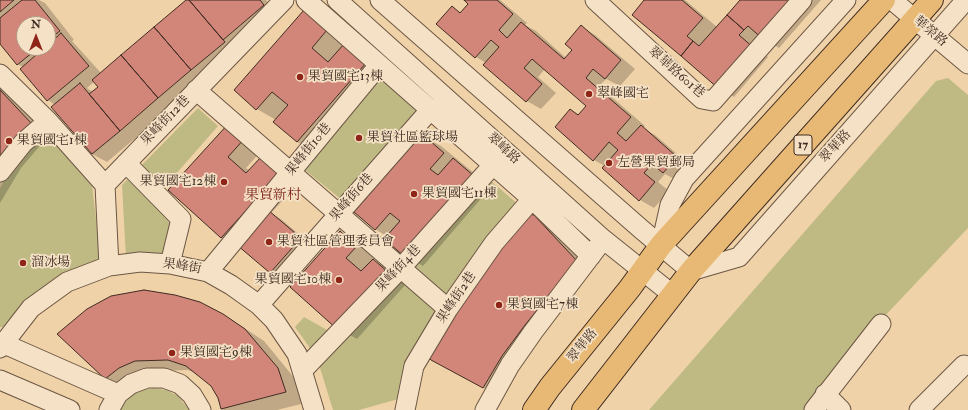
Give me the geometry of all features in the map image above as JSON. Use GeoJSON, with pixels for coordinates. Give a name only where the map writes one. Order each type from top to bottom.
{"type":"FeatureCollection","features":[{"type":"Feature","properties":{"kind":"main road","name":"翠華路"},"geometry":{"type":"LineString","coordinates":[[534,410],[550,387],[630,288],[661,245],[884,0]]}},
{"type":"Feature","properties":{"kind":"main road","name":"翠華路"},"geometry":{"type":"LineString","coordinates":[[583,410],[691,271],[932,0]]}},
{"type":"Feature","properties":{"kind":"street","name":"果峰街12巷"},"geometry":{"type":"LineString","coordinates":[[105,185],[284,0]]}},
{"type":"Feature","properties":{"kind":"street"},"geometry":{"type":"LineString","coordinates":[[306,0],[532,199],[591,256]]}},
{"type":"Feature","properties":{"kind":"street","name":"翠峰路"},"geometry":{"type":"LineString","coordinates":[[337,0],[604,239],[643,269],[673,295]]}},
{"type":"Feature","properties":{"kind":"street"},"geometry":{"type":"LineString","coordinates":[[380,0],[691,271]]}},
{"type":"Feature","properties":{"kind":"street","name":"翠華路601巷"},"geometry":{"type":"LineString","coordinates":[[595,0],[702,99],[713,101],[802,0]]}},
{"type":"Feature","properties":{"kind":"street","name":"翠華路"},"geometry":{"type":"LineString","coordinates":[[661,245],[670,205],[684,179],[846,0]]}},
{"type":"Feature","properties":{"kind":"street","name":"華榮路"},"geometry":{"type":"LineString","coordinates":[[892,0],[968,64]]}},
{"type":"Feature","properties":{"kind":"street","name":"翠華路"},"geometry":{"type":"LineString","coordinates":[[691,271],[739,257],[966,0]]}},
{"type":"Feature","properties":{"kind":"street","name":"果峰街10巷"},"geometry":{"type":"LineString","coordinates":[[208,272],[379,65]]}},
{"type":"Feature","properties":{"kind":"street"},"geometry":{"type":"LineString","coordinates":[[0,74],[48,121],[105,185],[109,266]]}},
{"type":"Feature","properties":{"kind":"street"},"geometry":{"type":"LineString","coordinates":[[196,90],[339,213],[400,269],[448,309]]}},
{"type":"Feature","properties":{"kind":"street","name":"果峰街6巷"},"geometry":{"type":"LineString","coordinates":[[259,305],[431,109]]}},
{"type":"Feature","properties":{"kind":"street"},"geometry":{"type":"LineString","coordinates":[[0,172],[23,143],[48,121]]}},
{"type":"Feature","properties":{"kind":"street"},"geometry":{"type":"LineString","coordinates":[[126,163],[180,219],[170,264]]}},
{"type":"Feature","properties":{"kind":"street","name":"果峰街4巷"},"geometry":{"type":"LineString","coordinates":[[303,370],[400,269],[493,165]]}},
{"type":"Feature","properties":{"kind":"street","name":"果峰街2巷"},"geometry":{"type":"LineString","coordinates":[[405,410],[414,366],[448,309],[494,243],[532,199]]}},
{"type":"Feature","properties":{"kind":"street"},"geometry":{"type":"LineString","coordinates":[[485,410],[510,365],[533,332],[604,239]]}},
{"type":"Feature","properties":{"kind":"street","name":"果峰街"},"geometry":{"type":"LineString","coordinates":[[114,402],[1,344],[30,308],[67,282],[109,266],[140,262],[170,264],[208,272],[232,285],[259,305],[287,336],[297,354],[314,410]]}},
{"type":"Feature","properties":{"kind":"street"},"geometry":{"type":"LineString","coordinates":[[814,410],[881,324]]}},
{"type":"Feature","properties":{"kind":"street"},"geometry":{"type":"LineString","coordinates":[[919,410],[964,365]]}},
{"type":"Feature","properties":{"kind":"street"},"geometry":{"type":"LineString","coordinates":[[114,402],[131,384],[147,378],[164,378],[180,384],[192,395],[201,410]]}},
{"type":"Feature","properties":{"kind":"street"},"geometry":{"type":"LineString","coordinates":[[0,380],[70,410]]}},
{"type":"Feature","properties":{"kind":"street"},"geometry":{"type":"LineString","coordinates":[[825,394],[841,410]]}},
{"type":"Feature","properties":{"kind":"shaded area","name":"果貿社區籃球場"},"geometry":{"type":"Polygon","coordinates":[[[376,76],[418,110],[342,200],[300,166],[376,76]]]}},
{"type":"Feature","properties":{"kind":"shaded area"},"geometry":{"type":"Polygon","coordinates":[[[948,78],[968,95],[968,228],[881,320],[807,410],[649,410],[936,81],[948,78]]]}},
{"type":"Feature","properties":{"kind":"shaded area"},"geometry":{"type":"Polygon","coordinates":[[[198,108],[218,126],[154,199],[172,219],[165,257],[126,258],[122,185],[198,108]]]}},
{"type":"Feature","properties":{"kind":"shaded area"},"geometry":{"type":"Polygon","coordinates":[[[44,131],[92,185],[101,261],[26,301],[3,327],[0,327],[0,188],[8,173],[44,131]]]}},
{"type":"Feature","properties":{"kind":"shaded area"},"geometry":{"type":"Polygon","coordinates":[[[491,181],[519,205],[402,398],[359,410],[333,410],[317,358],[295,327],[304,317],[343,339],[491,181]]]}},
{"type":"Feature","properties":{"kind":"shaded area"},"geometry":{"type":"Polygon","coordinates":[[[154,388],[167,390],[178,396],[189,410],[120,410],[130,396],[142,390],[154,388]]]}},
{"type":"Feature","properties":{"kind":"building"},"geometry":{"type":"Polygon","coordinates":[[[0,0],[14,0],[0,12],[0,0]]]}},
{"type":"Feature","properties":{"kind":"building"},"geometry":{"type":"Polygon","coordinates":[[[22,0],[35,0],[48,16],[16,16],[16,56],[28,56],[17,65],[0,44],[0,18],[22,0]]]}},
{"type":"Feature","properties":{"kind":"building"},"geometry":{"type":"Polygon","coordinates":[[[186,0],[189,0],[225,42],[191,70],[154,27],[186,0]]]}},
{"type":"Feature","properties":{"kind":"building"},"geometry":{"type":"Polygon","coordinates":[[[189,0],[260,0],[264,5],[223,40],[189,0]]]}},
{"type":"Feature","properties":{"kind":"building","name":"翠峰國宅"},"geometry":{"type":"Polygon","coordinates":[[[464,0],[497,0],[513,14],[499,30],[507,38],[521,22],[564,59],[572,50],[565,44],[581,25],[621,60],[605,79],[593,69],[586,78],[631,117],[617,133],[626,141],[641,125],[677,157],[663,173],[652,164],[644,173],[655,182],[639,201],[602,168],[618,150],[609,142],[593,161],[555,127],[570,109],[578,115],[586,106],[532,59],[524,68],[542,84],[526,102],[483,65],[499,47],[491,40],[475,58],[436,24],[452,6],[460,13],[468,4],[464,0]]]}},
{"type":"Feature","properties":{"kind":"building"},"geometry":{"type":"Polygon","coordinates":[[[644,0],[682,0],[703,18],[687,36],[693,41],[681,56],[632,15],[644,0]]]}},
{"type":"Feature","properties":{"kind":"building"},"geometry":{"type":"Polygon","coordinates":[[[740,0],[799,0],[764,40],[748,26],[744,30],[727,15],[740,0]]]}},
{"type":"Feature","properties":{"kind":"building","name":"果貿國宅13棟"},"geometry":{"type":"Polygon","coordinates":[[[304,10],[327,30],[312,48],[328,62],[344,44],[366,63],[297,142],[273,122],[288,105],[272,92],[256,110],[234,90],[304,10]]]}},
{"type":"Feature","properties":{"kind":"building"},"geometry":{"type":"Polygon","coordinates":[[[727,15],[744,30],[739,35],[754,48],[719,89],[681,56],[693,41],[699,46],[727,15]]]}},
{"type":"Feature","properties":{"kind":"building"},"geometry":{"type":"Polygon","coordinates":[[[56,26],[60,31],[56,34],[56,26]]]}},
{"type":"Feature","properties":{"kind":"building"},"geometry":{"type":"Polygon","coordinates":[[[154,27],[191,70],[158,98],[121,55],[154,27]]]}},
{"type":"Feature","properties":{"kind":"building"},"geometry":{"type":"Polygon","coordinates":[[[61,33],[89,66],[47,101],[20,69],[35,56],[56,56],[56,38],[61,33]]]}},
{"type":"Feature","properties":{"kind":"building"},"geometry":{"type":"Polygon","coordinates":[[[121,55],[158,98],[120,131],[89,94],[98,87],[92,80],[121,55]]]}},
{"type":"Feature","properties":{"kind":"building"},"geometry":{"type":"Polygon","coordinates":[[[80,83],[120,131],[92,154],[51,107],[80,83]]]}},
{"type":"Feature","properties":{"kind":"building","name":"果貿國宅1棟"},"geometry":{"type":"Polygon","coordinates":[[[0,90],[32,124],[0,161],[0,90]]]}},
{"type":"Feature","properties":{"kind":"building","name":"果貿國宅12棟"},"geometry":{"type":"Polygon","coordinates":[[[229,123],[245,138],[228,157],[246,173],[262,156],[280,173],[221,238],[168,190],[229,123]]]}},
{"type":"Feature","properties":{"kind":"building","name":"果貿國宅11棟"},"geometry":{"type":"Polygon","coordinates":[[[422,134],[444,153],[430,169],[438,175],[453,158],[474,176],[404,256],[384,239],[400,221],[390,213],[375,230],[354,212],[422,134]]]}},
{"type":"Feature","properties":{"kind":"building","name":"果貿社區管理委員會"},"geometry":{"type":"Polygon","coordinates":[[[268,210],[301,238],[270,273],[237,245],[268,210]]]}},
{"type":"Feature","properties":{"kind":"building","name":"果貿國宅7棟"},"geometry":{"type":"Polygon","coordinates":[[[529,214],[534,215],[578,262],[525,325],[502,356],[483,388],[431,360],[427,356],[498,247],[529,214]]]}},
{"type":"Feature","properties":{"kind":"building","name":"果貿國宅10棟"},"geometry":{"type":"Polygon","coordinates":[[[340,231],[357,246],[346,258],[361,271],[373,259],[389,273],[338,330],[290,287],[340,231]]]}},
{"type":"Feature","properties":{"kind":"building","name":"果貿國宅9棟"},"geometry":{"type":"Polygon","coordinates":[[[144,290],[175,295],[200,302],[223,314],[245,329],[278,368],[286,392],[221,409],[218,398],[211,386],[186,366],[168,360],[135,361],[119,368],[105,379],[57,334],[87,309],[111,296],[144,290]]]}},
{"type":"Feature","properties":{"kind":"place","name":"果貿國宅13棟"},"geometry":{"type":"Point","coordinates":[300,77]}},
{"type":"Feature","properties":{"kind":"place","name":"翠峰國宅"},"geometry":{"type":"Point","coordinates":[589,94]}},
{"type":"Feature","properties":{"kind":"place","name":"果貿社區籃球場"},"geometry":{"type":"Point","coordinates":[359,138]}},
{"type":"Feature","properties":{"kind":"place","name":"果貿國宅1棟"},"geometry":{"type":"Point","coordinates":[9,141]}},
{"type":"Feature","properties":{"kind":"place","name":"左營果貿郵局"},"geometry":{"type":"Point","coordinates":[609,163]}},
{"type":"Feature","properties":{"kind":"place","name":"果貿國宅12棟"},"geometry":{"type":"Point","coordinates":[224,182]}},
{"type":"Feature","properties":{"kind":"place","name":"果貿國宅11棟"},"geometry":{"type":"Point","coordinates":[414,194]}},
{"type":"Feature","properties":{"kind":"place","name":"果貿社區管理委員會"},"geometry":{"type":"Point","coordinates":[269,242]}},
{"type":"Feature","properties":{"kind":"place","name":"溜冰場"},"geometry":{"type":"Point","coordinates":[23,263]}},
{"type":"Feature","properties":{"kind":"place","name":"果貿國宅10棟"},"geometry":{"type":"Point","coordinates":[339,280]}},
{"type":"Feature","properties":{"kind":"place","name":"果貿國宅7棟"},"geometry":{"type":"Point","coordinates":[499,305]}},
{"type":"Feature","properties":{"kind":"place","name":"果貿國宅9棟"},"geometry":{"type":"Point","coordinates":[172,353]}},
{"type":"Feature","properties":{"kind":"district","name":"果貿新村"},"geometry":{"type":"Point","coordinates":[273,196]}}]}
